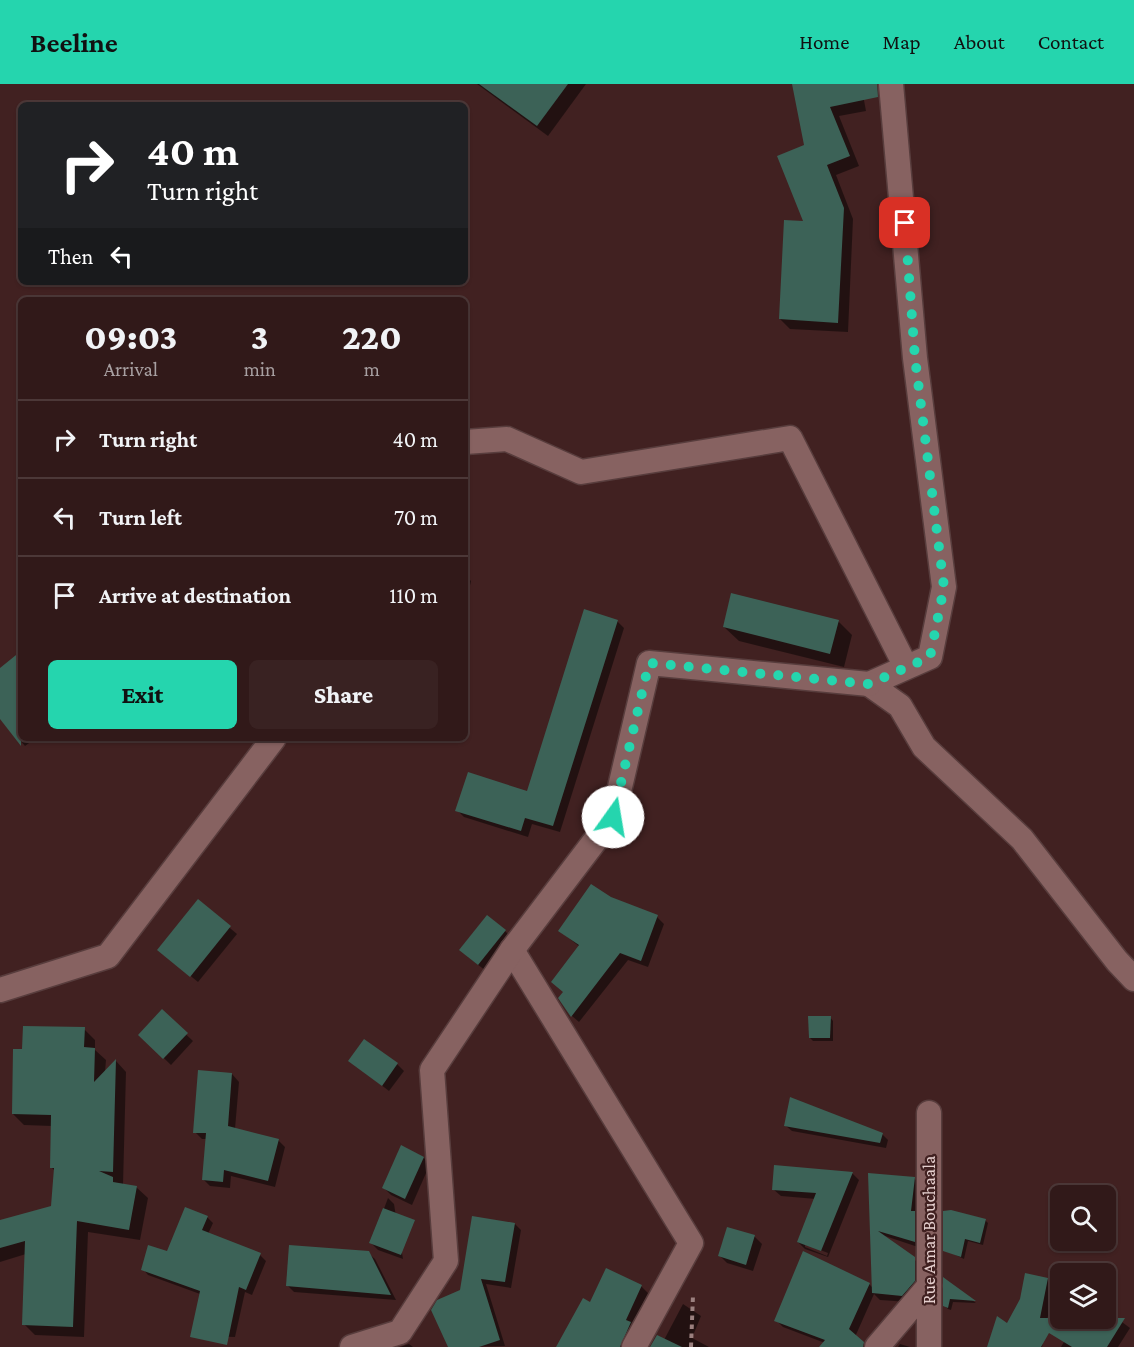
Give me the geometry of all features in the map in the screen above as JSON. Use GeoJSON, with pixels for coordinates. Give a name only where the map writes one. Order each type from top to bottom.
{"type":"FeatureCollection","features":[{"type":"Feature","properties":{"kind":"street"},"geometry":{"type":"LineString","coordinates":[[869,684],[930,657],[944,587],[915,358],[891,84]]}},
{"type":"Feature","properties":{"kind":"street"},"geometry":{"type":"LineString","coordinates":[[468,442],[507,439],[581,472],[790,438],[906,667]]}},
{"type":"Feature","properties":{"kind":"street"},"geometry":{"type":"LineString","coordinates":[[352,1347],[400,1332],[446,1261],[432,1070],[512,950],[613,817],[649,663],[869,684],[900,706],[924,747],[1022,839],[1134,980]]}},
{"type":"Feature","properties":{"kind":"street"},"geometry":{"type":"LineString","coordinates":[[0,990],[108,956],[272,741]]}},
{"type":"Feature","properties":{"kind":"street"},"geometry":{"type":"LineString","coordinates":[[512,950],[691,1243],[634,1347]]}},
{"type":"Feature","properties":{"kind":"street","name":"Rue Amar Bouchaala"},"geometry":{"type":"LineString","coordinates":[[929,1113],[929,1286],[934,1344]]}},
{"type":"Feature","properties":{"kind":"street"},"geometry":{"type":"LineString","coordinates":[[877,1347],[929,1286]]}},
{"type":"Feature","properties":{"kind":"path"},"geometry":{"type":"LineString","coordinates":[[669,1284],[693,1290],[691,1347]]}},
{"type":"Feature","properties":{"kind":"building"},"geometry":{"type":"Polygon","coordinates":[[[479,84],[568,84],[537,126],[479,84]]]}},
{"type":"Feature","properties":{"kind":"building"},"geometry":{"type":"Polygon","coordinates":[[[792,84],[877,84],[878,97],[830,107],[850,156],[827,165],[844,208],[838,323],[779,319],[784,220],[803,221],[777,156],[804,145],[792,84]]]}},
{"type":"Feature","properties":{"kind":"building"},"geometry":{"type":"Polygon","coordinates":[[[731,593],[839,620],[830,654],[723,627],[731,593]]]}},
{"type":"Feature","properties":{"kind":"building"},"geometry":{"type":"Polygon","coordinates":[[[584,609],[618,620],[553,826],[525,818],[521,831],[455,811],[468,772],[527,791],[584,609]]]}},
{"type":"Feature","properties":{"kind":"building"},"geometry":{"type":"Polygon","coordinates":[[[18,653],[18,741],[21,741],[21,746],[0,719],[0,668],[18,653]]]}},
{"type":"Feature","properties":{"kind":"building"},"geometry":{"type":"Polygon","coordinates":[[[591,884],[611,897],[658,915],[641,961],[620,953],[571,1017],[558,998],[563,992],[551,982],[579,945],[558,931],[591,884]]]}},
{"type":"Feature","properties":{"kind":"building"},"geometry":{"type":"Polygon","coordinates":[[[198,899],[231,926],[190,977],[157,950],[198,899]]]}},
{"type":"Feature","properties":{"kind":"building"},"geometry":{"type":"Polygon","coordinates":[[[487,915],[506,930],[478,965],[459,950],[487,915]]]}},
{"type":"Feature","properties":{"kind":"building"},"geometry":{"type":"Polygon","coordinates":[[[162,1009],[188,1033],[163,1059],[138,1035],[162,1009]]]}},
{"type":"Feature","properties":{"kind":"building"},"geometry":{"type":"Polygon","coordinates":[[[808,1016],[831,1016],[830,1038],[809,1038],[808,1016]]]}},
{"type":"Feature","properties":{"kind":"building"},"geometry":{"type":"Polygon","coordinates":[[[23,1026],[85,1027],[84,1047],[95,1048],[94,1082],[116,1059],[113,1172],[99,1171],[113,1177],[113,1182],[137,1186],[129,1230],[77,1221],[73,1327],[22,1325],[25,1241],[0,1248],[0,1220],[51,1206],[54,1168],[50,1168],[51,1115],[12,1114],[13,1049],[22,1049],[23,1026]]]}},
{"type":"Feature","properties":{"kind":"building"},"geometry":{"type":"Polygon","coordinates":[[[364,1039],[398,1063],[382,1086],[348,1061],[364,1039]]]}},
{"type":"Feature","properties":{"kind":"building"},"geometry":{"type":"Polygon","coordinates":[[[198,1070],[232,1073],[228,1126],[279,1139],[268,1181],[224,1170],[223,1182],[202,1180],[206,1133],[193,1133],[198,1070]]]}},
{"type":"Feature","properties":{"kind":"building"},"geometry":{"type":"Polygon","coordinates":[[[790,1097],[883,1133],[880,1143],[784,1126],[790,1097]]]}},
{"type":"Feature","properties":{"kind":"building"},"geometry":{"type":"Polygon","coordinates":[[[401,1145],[424,1157],[405,1199],[382,1188],[401,1145]]]}},
{"type":"Feature","properties":{"kind":"building"},"geometry":{"type":"Polygon","coordinates":[[[774,1165],[853,1172],[821,1251],[797,1242],[816,1193],[772,1190],[774,1165]]]}},
{"type":"Feature","properties":{"kind":"building"},"geometry":{"type":"Polygon","coordinates":[[[868,1173],[915,1177],[911,1211],[915,1211],[915,1242],[878,1231],[915,1257],[915,1281],[902,1296],[872,1293],[868,1173]]]}},
{"type":"Feature","properties":{"kind":"building"},"geometry":{"type":"Polygon","coordinates":[[[185,1207],[208,1216],[202,1230],[261,1253],[246,1290],[239,1287],[227,1345],[190,1337],[200,1291],[141,1270],[148,1245],[167,1251],[185,1207]]]}},
{"type":"Feature","properties":{"kind":"building"},"geometry":{"type":"Polygon","coordinates":[[[383,1208],[415,1220],[401,1255],[369,1243],[383,1208]]]}},
{"type":"Feature","properties":{"kind":"building"},"geometry":{"type":"Polygon","coordinates":[[[951,1210],[986,1219],[980,1243],[965,1239],[961,1257],[943,1251],[943,1211],[951,1210]]]}},
{"type":"Feature","properties":{"kind":"building"},"geometry":{"type":"Polygon","coordinates":[[[472,1216],[515,1223],[505,1282],[481,1279],[500,1340],[479,1347],[448,1347],[431,1310],[437,1300],[460,1290],[472,1216]]]}},
{"type":"Feature","properties":{"kind":"building"},"geometry":{"type":"Polygon","coordinates":[[[727,1227],[755,1235],[746,1265],[718,1256],[727,1227]]]}},
{"type":"Feature","properties":{"kind":"building"},"geometry":{"type":"Polygon","coordinates":[[[289,1245],[369,1251],[391,1295],[286,1286],[289,1245]]]}},
{"type":"Feature","properties":{"kind":"building"},"geometry":{"type":"Polygon","coordinates":[[[803,1251],[870,1283],[849,1329],[864,1342],[863,1347],[819,1347],[825,1340],[774,1321],[803,1251]]]}},
{"type":"Feature","properties":{"kind":"building"},"geometry":{"type":"Polygon","coordinates":[[[606,1268],[642,1285],[626,1320],[631,1322],[620,1347],[556,1347],[583,1298],[590,1302],[606,1268]]]}},
{"type":"Feature","properties":{"kind":"building"},"geometry":{"type":"Polygon","coordinates":[[[1025,1273],[1048,1278],[1040,1318],[1050,1318],[1050,1329],[1116,1329],[1116,1318],[1125,1318],[1107,1347],[1072,1347],[1049,1333],[1041,1347],[987,1347],[997,1316],[1007,1323],[1020,1299],[1025,1273]]]}},
{"type":"Feature","properties":{"kind":"building"},"geometry":{"type":"Polygon","coordinates":[[[943,1277],[976,1301],[950,1299],[948,1308],[943,1306],[943,1277]]]}},
{"type":"Feature","properties":{"kind":"building"},"geometry":{"type":"Polygon","coordinates":[[[657,1335],[682,1347],[650,1347],[657,1335]]]}},
{"type":"Feature","properties":{"kind":"route"},"geometry":{"type":"LineString","coordinates":[[613,817],[649,663],[869,684],[930,657],[944,587],[915,358],[905,223]]}}]}
